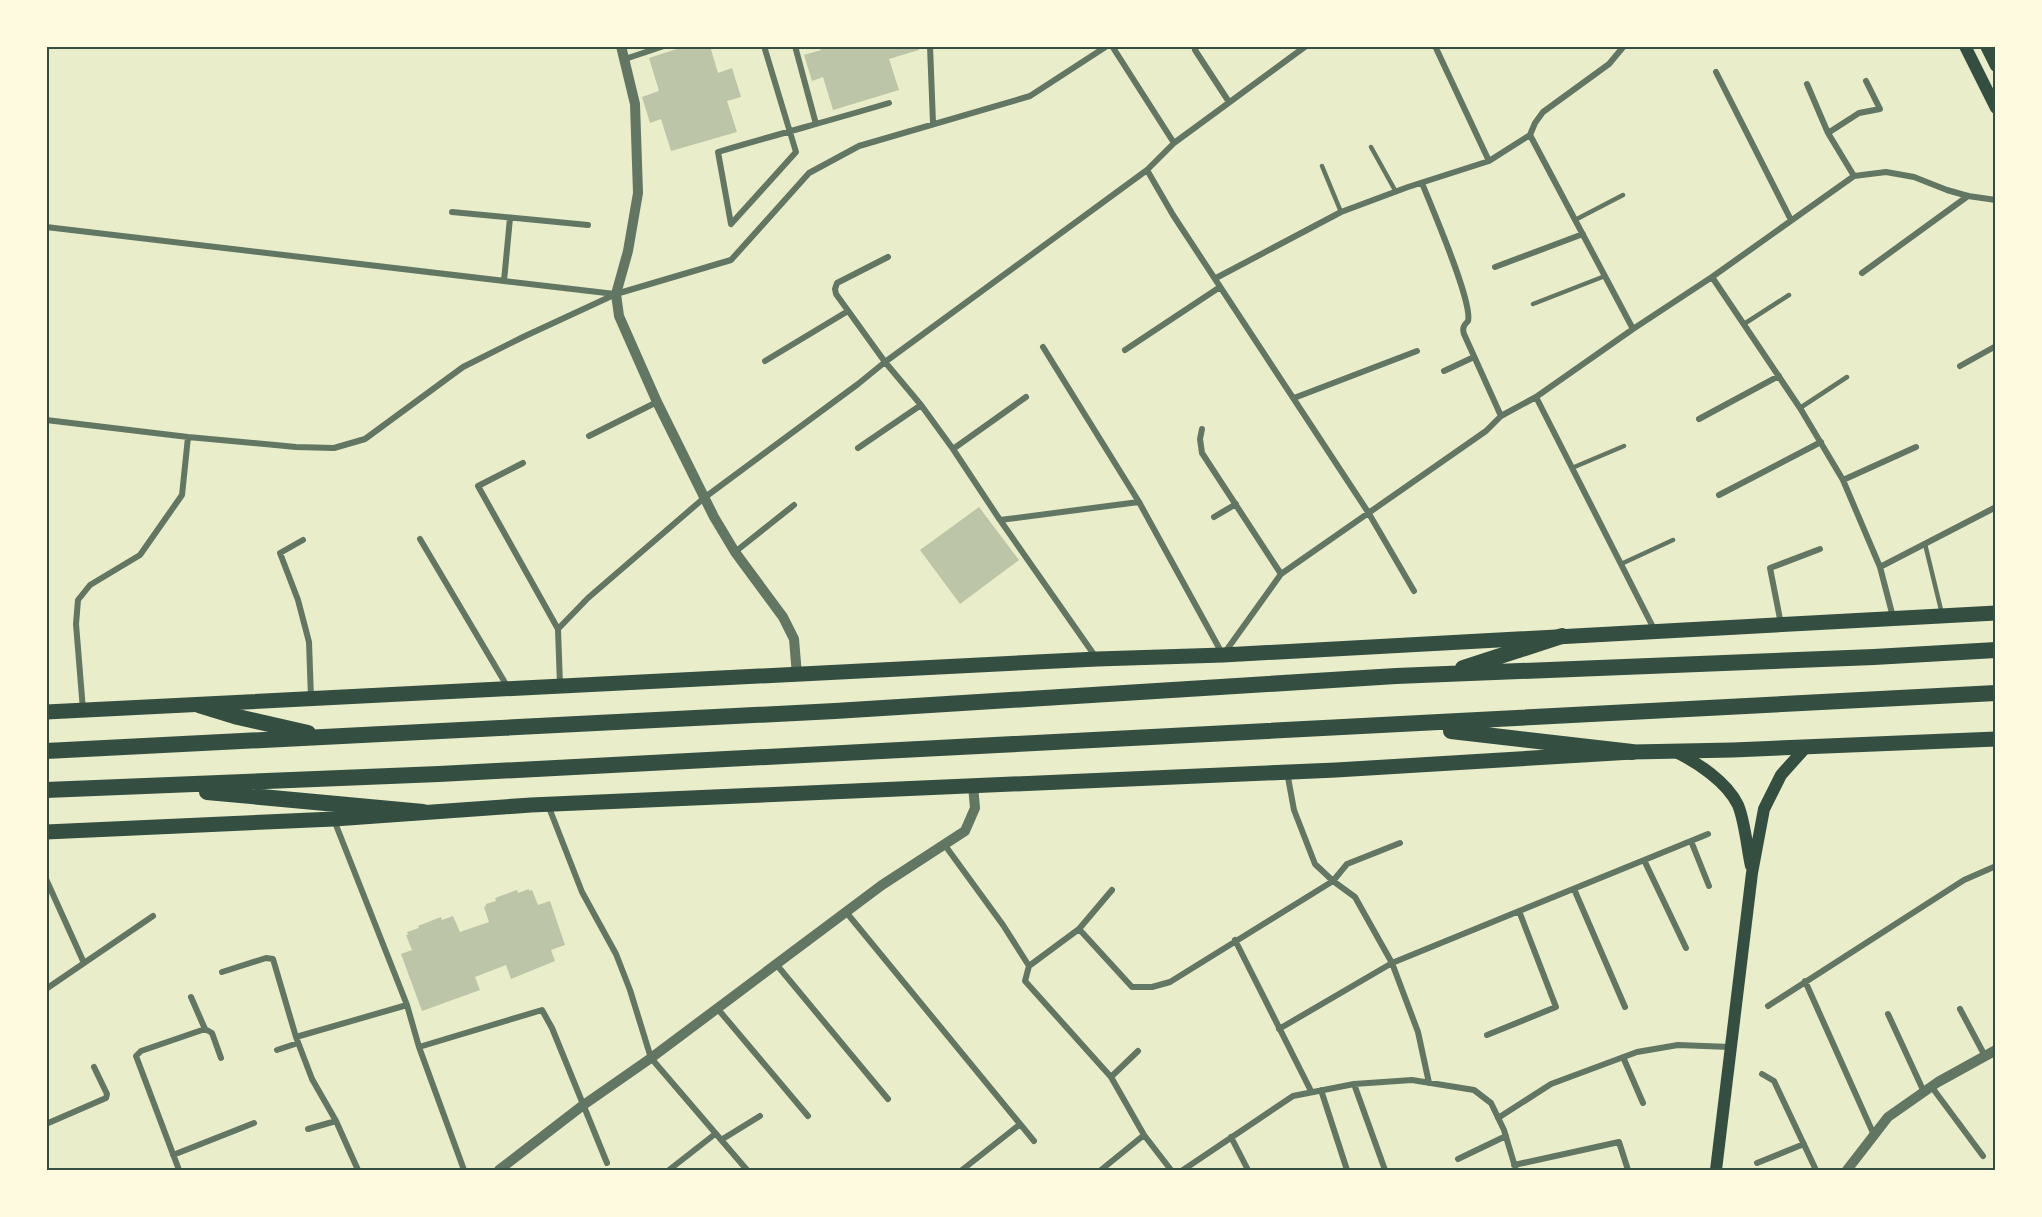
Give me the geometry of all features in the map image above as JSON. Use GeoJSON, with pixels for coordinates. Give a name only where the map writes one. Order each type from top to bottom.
{"type":"FeatureCollection","features":[{"type":"Feature","properties":{"kind":"highway"},"geometry":{"type":"LineString","coordinates":[[1442,674],[1562,636]]}},
{"type":"Feature","properties":{"kind":"highway"},"geometry":{"type":"LineString","coordinates":[[46,751],[823,712],[1442,674],[1995,650]]}},
{"type":"Feature","properties":{"kind":"highway"},"geometry":{"type":"LineString","coordinates":[[46,790],[427,774],[1995,693]]}},
{"type":"Feature","properties":{"kind":"highway"},"geometry":{"type":"LineString","coordinates":[[199,705],[238,717],[330,738]]}},
{"type":"Feature","properties":{"kind":"highway"},"geometry":{"type":"LineString","coordinates":[[1400,725],[1632,752]]}},
{"type":"Feature","properties":{"kind":"highway"},"geometry":{"type":"LineString","coordinates":[[140,786],[423,812]]}},
{"type":"Feature","properties":{"kind":"main road"},"geometry":{"type":"LineString","coordinates":[[1965,46],[1995,108]]}},
{"type":"Feature","properties":{"kind":"main road"},"geometry":{"type":"LineString","coordinates":[[1986,46],[1995,66]]}},
{"type":"Feature","properties":{"kind":"main road"},"geometry":{"type":"LineString","coordinates":[[46,712],[1097,659],[1223,655],[1995,613]]}},
{"type":"Feature","properties":{"kind":"main road"},"geometry":{"type":"LineString","coordinates":[[46,832],[334,819],[548,804],[1287,772],[1632,752],[1995,739]]}},
{"type":"Feature","properties":{"kind":"main road"},"geometry":{"type":"LineString","coordinates":[[1716,1170],[1752,873],[1764,809],[1781,775],[1806,747]]}},
{"type":"Feature","properties":{"kind":"main road"},"geometry":{"type":"LineString","coordinates":[[1674,751],[1717,778],[1738,805],[1752,873]]}},
{"type":"Feature","properties":{"kind":"street"},"geometry":{"type":"LineString","coordinates":[[621,46],[635,104],[638,193],[628,251],[616,294],[619,316],[657,402],[704,498],[735,552],[783,616],[794,639],[796,675]]}},
{"type":"Feature","properties":{"kind":"street"},"geometry":{"type":"LineString","coordinates":[[625,59],[664,46]]}},
{"type":"Feature","properties":{"kind":"street"},"geometry":{"type":"LineString","coordinates":[[764,46],[789,131],[796,152],[731,224],[718,152],[789,131],[816,124],[889,102]]}},
{"type":"Feature","properties":{"kind":"street"},"geometry":{"type":"LineString","coordinates":[[795,46],[816,124]]}},
{"type":"Feature","properties":{"kind":"street"},"geometry":{"type":"LineString","coordinates":[[930,46],[933,123]]}},
{"type":"Feature","properties":{"kind":"street"},"geometry":{"type":"LineString","coordinates":[[46,420],[296,447],[333,448],[365,438],[464,367],[616,294],[731,260],[809,173],[859,146],[1030,96],[1107,46]]}},
{"type":"Feature","properties":{"kind":"street"},"geometry":{"type":"LineString","coordinates":[[1112,46],[1174,143]]}},
{"type":"Feature","properties":{"kind":"street"},"geometry":{"type":"LineString","coordinates":[[558,629],[588,598],[704,498],[1147,170],[1174,143],[1306,46]]}},
{"type":"Feature","properties":{"kind":"street"},"geometry":{"type":"LineString","coordinates":[[1435,46],[1489,161]]}},
{"type":"Feature","properties":{"kind":"street"},"geometry":{"type":"LineString","coordinates":[[1216,278],[1341,212],[1489,161],[1530,135],[1543,112],[1609,64],[1624,46]]}},
{"type":"Feature","properties":{"kind":"street"},"geometry":{"type":"LineString","coordinates":[[1195,50],[1228,102]]}},
{"type":"Feature","properties":{"kind":"street"},"geometry":{"type":"LineString","coordinates":[[1716,72],[1791,220]]}},
{"type":"Feature","properties":{"kind":"street"},"geometry":{"type":"LineString","coordinates":[[1828,133],[1859,113],[1880,109],[1866,81]]}},
{"type":"Feature","properties":{"kind":"street"},"geometry":{"type":"LineString","coordinates":[[1807,84],[1828,133],[1854,176]]}},
{"type":"Feature","properties":{"kind":"street"},"geometry":{"type":"LineString","coordinates":[[1530,135],[1633,328]]}},
{"type":"Feature","properties":{"kind":"street"},"geometry":{"type":"LineString","coordinates":[[1147,170],[1173,215],[1368,512],[1414,591]]}},
{"type":"Feature","properties":{"kind":"street"},"geometry":{"type":"LineString","coordinates":[[1043,347],[1139,502],[1223,655],[1281,574],[1486,431],[1501,416],[1536,397],[1854,176],[1886,172],[1914,177],[1947,190],[1995,200]]}},
{"type":"Feature","properties":{"kind":"street"},"geometry":{"type":"LineString","coordinates":[[1422,183],[1462,291],[1469,316],[1463,329],[1501,416]]}},
{"type":"Feature","properties":{"kind":"street"},"geometry":{"type":"LineString","coordinates":[[1862,273],[1968,195]]}},
{"type":"Feature","properties":{"kind":"street"},"geometry":{"type":"LineString","coordinates":[[452,212],[588,225]]}},
{"type":"Feature","properties":{"kind":"street"},"geometry":{"type":"LineString","coordinates":[[504,281],[510,218]]}},
{"type":"Feature","properties":{"kind":"street"},"geometry":{"type":"LineString","coordinates":[[46,227],[616,294]]}},
{"type":"Feature","properties":{"kind":"street"},"geometry":{"type":"LineString","coordinates":[[1495,267],[1583,234]]}},
{"type":"Feature","properties":{"kind":"street"},"geometry":{"type":"LineString","coordinates":[[888,257],[837,283],[835,289],[885,362],[921,405],[953,449],[1097,659]]}},
{"type":"Feature","properties":{"kind":"street"},"geometry":{"type":"LineString","coordinates":[[1712,276],[1800,408],[1843,480],[1880,567],[1894,618]]}},
{"type":"Feature","properties":{"kind":"street"},"geometry":{"type":"LineString","coordinates":[[1125,350],[1221,287]]}},
{"type":"Feature","properties":{"kind":"street"},"geometry":{"type":"LineString","coordinates":[[765,361],[848,311]]}},
{"type":"Feature","properties":{"kind":"street"},"geometry":{"type":"LineString","coordinates":[[1960,366],[1995,346]]}},
{"type":"Feature","properties":{"kind":"street"},"geometry":{"type":"LineString","coordinates":[[1294,398],[1417,351]]}},
{"type":"Feature","properties":{"kind":"street"},"geometry":{"type":"LineString","coordinates":[[1444,371],[1474,357]]}},
{"type":"Feature","properties":{"kind":"street"},"geometry":{"type":"LineString","coordinates":[[1699,419],[1779,376]]}},
{"type":"Feature","properties":{"kind":"street"},"geometry":{"type":"LineString","coordinates":[[953,449],[1026,397]]}},
{"type":"Feature","properties":{"kind":"street"},"geometry":{"type":"LineString","coordinates":[[1536,397],[1655,631]]}},
{"type":"Feature","properties":{"kind":"street"},"geometry":{"type":"LineString","coordinates":[[590,436],[657,402]]}},
{"type":"Feature","properties":{"kind":"street"},"geometry":{"type":"LineString","coordinates":[[858,448],[921,405]]}},
{"type":"Feature","properties":{"kind":"street"},"geometry":{"type":"LineString","coordinates":[[1202,429],[1200,440],[1202,453],[1281,574]]}},
{"type":"Feature","properties":{"kind":"street"},"geometry":{"type":"LineString","coordinates":[[83,710],[76,624],[78,600],[90,585],[140,555],[182,495],[188,437]]}},
{"type":"Feature","properties":{"kind":"street"},"geometry":{"type":"LineString","coordinates":[[1719,495],[1821,442]]}},
{"type":"Feature","properties":{"kind":"street"},"geometry":{"type":"LineString","coordinates":[[1843,480],[1916,447]]}},
{"type":"Feature","properties":{"kind":"street"},"geometry":{"type":"LineString","coordinates":[[523,463],[477,486],[558,629],[560,686]]}},
{"type":"Feature","properties":{"kind":"street"},"geometry":{"type":"LineString","coordinates":[[1000,520],[1139,502]]}},
{"type":"Feature","properties":{"kind":"street"},"geometry":{"type":"LineString","coordinates":[[1214,517],[1236,504]]}},
{"type":"Feature","properties":{"kind":"street"},"geometry":{"type":"LineString","coordinates":[[735,552],[794,505]]}},
{"type":"Feature","properties":{"kind":"street"},"geometry":{"type":"LineString","coordinates":[[1880,567],[1995,507]]}},
{"type":"Feature","properties":{"kind":"street"},"geometry":{"type":"LineString","coordinates":[[420,539],[508,689]]}},
{"type":"Feature","properties":{"kind":"street"},"geometry":{"type":"LineString","coordinates":[[303,540],[280,553],[298,600],[309,642],[311,699]]}},
{"type":"Feature","properties":{"kind":"street"},"geometry":{"type":"LineString","coordinates":[[1781,624],[1770,568],[1820,549]]}},
{"type":"Feature","properties":{"kind":"street"},"geometry":{"type":"LineString","coordinates":[[1287,772],[1294,810],[1315,864],[1355,897],[1392,963],[1418,1032],[1429,1083]]}},
{"type":"Feature","properties":{"kind":"street"},"geometry":{"type":"LineString","coordinates":[[505,1169],[582,1106],[651,1058],[882,885],[965,831],[975,808],[973,785]]}},
{"type":"Feature","properties":{"kind":"street"},"geometry":{"type":"LineString","coordinates":[[548,804],[582,892],[620,963],[651,1058],[747,1170]]}},
{"type":"Feature","properties":{"kind":"street"},"geometry":{"type":"LineString","coordinates":[[334,819],[407,1005],[419,1047],[464,1170]]}},
{"type":"Feature","properties":{"kind":"street"},"geometry":{"type":"LineString","coordinates":[[1279,1029],[1392,963],[1708,834]]}},
{"type":"Feature","properties":{"kind":"street"},"geometry":{"type":"LineString","coordinates":[[1690,841],[1709,886]]}},
{"type":"Feature","properties":{"kind":"street"},"geometry":{"type":"LineString","coordinates":[[1079,929],[1132,987],[1152,987],[1170,982],[1333,881],[1347,864],[1400,843]]}},
{"type":"Feature","properties":{"kind":"street"},"geometry":{"type":"LineString","coordinates":[[944,844],[1003,925],[1029,966]]}},
{"type":"Feature","properties":{"kind":"street"},"geometry":{"type":"LineString","coordinates":[[1644,860],[1686,948]]}},
{"type":"Feature","properties":{"kind":"street"},"geometry":{"type":"LineString","coordinates":[[1768,1006],[1964,879],[1995,866]]}},
{"type":"Feature","properties":{"kind":"street"},"geometry":{"type":"LineString","coordinates":[[46,879],[84,963]]}},
{"type":"Feature","properties":{"kind":"street"},"geometry":{"type":"LineString","coordinates":[[1574,889],[1625,1007]]}},
{"type":"Feature","properties":{"kind":"street"},"geometry":{"type":"LineString","coordinates":[[1112,890],[1079,929],[1029,966],[1025,981],[1111,1077],[1144,1136],[1171,1170]]}},
{"type":"Feature","properties":{"kind":"street"},"geometry":{"type":"LineString","coordinates":[[1487,1035],[1556,1007],[1519,911]]}},
{"type":"Feature","properties":{"kind":"street"},"geometry":{"type":"LineString","coordinates":[[846,912],[1034,1141]]}},
{"type":"Feature","properties":{"kind":"street"},"geometry":{"type":"LineString","coordinates":[[46,989],[153,916]]}},
{"type":"Feature","properties":{"kind":"street"},"geometry":{"type":"LineString","coordinates":[[1235,940],[1311,1091]]}},
{"type":"Feature","properties":{"kind":"street"},"geometry":{"type":"LineString","coordinates":[[222,972],[270,957],[273,959],[297,1040],[312,1079],[336,1121],[358,1170]]}},
{"type":"Feature","properties":{"kind":"street"},"geometry":{"type":"LineString","coordinates":[[776,964],[888,1099]]}},
{"type":"Feature","properties":{"kind":"street"},"geometry":{"type":"LineString","coordinates":[[1805,981],[1874,1136]]}},
{"type":"Feature","properties":{"kind":"street"},"geometry":{"type":"LineString","coordinates":[[191,997],[205,1029],[212,1033],[221,1058]]}},
{"type":"Feature","properties":{"kind":"street"},"geometry":{"type":"LineString","coordinates":[[277,1050],[297,1040],[407,1005]]}},
{"type":"Feature","properties":{"kind":"street"},"geometry":{"type":"LineString","coordinates":[[717,1008],[808,1116]]}},
{"type":"Feature","properties":{"kind":"street"},"geometry":{"type":"LineString","coordinates":[[419,1047],[542,1010],[552,1028],[607,1163]]}},
{"type":"Feature","properties":{"kind":"street"},"geometry":{"type":"LineString","coordinates":[[1960,1010],[1985,1056]]}},
{"type":"Feature","properties":{"kind":"street"},"geometry":{"type":"LineString","coordinates":[[1888,1014],[1928,1089],[1983,1156]]}},
{"type":"Feature","properties":{"kind":"street"},"geometry":{"type":"LineString","coordinates":[[179,1170],[136,1056],[137,1053],[205,1029]]}},
{"type":"Feature","properties":{"kind":"street"},"geometry":{"type":"LineString","coordinates":[[1498,1118],[1551,1084],[1637,1052],[1677,1045],[1730,1047]]}},
{"type":"Feature","properties":{"kind":"street"},"geometry":{"type":"LineString","coordinates":[[1847,1170],[1888,1117],[1928,1089],[1995,1050]]}},
{"type":"Feature","properties":{"kind":"street"},"geometry":{"type":"LineString","coordinates":[[1111,1077],[1138,1051]]}},
{"type":"Feature","properties":{"kind":"street"},"geometry":{"type":"LineString","coordinates":[[1623,1057],[1643,1103]]}},
{"type":"Feature","properties":{"kind":"street"},"geometry":{"type":"LineString","coordinates":[[46,1124],[106,1098],[107,1094],[94,1067]]}},
{"type":"Feature","properties":{"kind":"street"},"geometry":{"type":"LineString","coordinates":[[1762,1074],[1774,1081],[1816,1170]]}},
{"type":"Feature","properties":{"kind":"street"},"geometry":{"type":"LineString","coordinates":[[1183,1170],[1293,1096],[1354,1084],[1412,1080],[1474,1090],[1491,1103],[1506,1136],[1515,1168],[1619,1142],[1628,1170]]}},
{"type":"Feature","properties":{"kind":"street"},"geometry":{"type":"LineString","coordinates":[[1354,1084],[1384,1170]]}},
{"type":"Feature","properties":{"kind":"street"},"geometry":{"type":"LineString","coordinates":[[1321,1090],[1347,1170]]}},
{"type":"Feature","properties":{"kind":"street"},"geometry":{"type":"LineString","coordinates":[[721,1140],[760,1116]]}},
{"type":"Feature","properties":{"kind":"street"},"geometry":{"type":"LineString","coordinates":[[308,1129],[336,1121]]}},
{"type":"Feature","properties":{"kind":"street"},"geometry":{"type":"LineString","coordinates":[[173,1155],[254,1124]]}},
{"type":"Feature","properties":{"kind":"street"},"geometry":{"type":"LineString","coordinates":[[962,1170],[1019,1125]]}},
{"type":"Feature","properties":{"kind":"street"},"geometry":{"type":"LineString","coordinates":[[669,1170],[715,1134]]}},
{"type":"Feature","properties":{"kind":"street"},"geometry":{"type":"LineString","coordinates":[[1101,1170],[1144,1136]]}},
{"type":"Feature","properties":{"kind":"street"},"geometry":{"type":"LineString","coordinates":[[1458,1159],[1506,1136]]}},
{"type":"Feature","properties":{"kind":"street"},"geometry":{"type":"LineString","coordinates":[[1231,1137],[1248,1170]]}},
{"type":"Feature","properties":{"kind":"street"},"geometry":{"type":"LineString","coordinates":[[1757,1163],[1804,1144]]}},
{"type":"Feature","properties":{"kind":"street"},"geometry":{"type":"LineString","coordinates":[[736,1170],[742,1164]]}},
{"type":"Feature","properties":{"kind":"lane"},"geometry":{"type":"LineString","coordinates":[[1371,147],[1396,192]]}},
{"type":"Feature","properties":{"kind":"lane"},"geometry":{"type":"LineString","coordinates":[[1322,166],[1341,212]]}},
{"type":"Feature","properties":{"kind":"lane"},"geometry":{"type":"LineString","coordinates":[[1575,220],[1623,195]]}},
{"type":"Feature","properties":{"kind":"lane"},"geometry":{"type":"LineString","coordinates":[[1533,304],[1605,276]]}},
{"type":"Feature","properties":{"kind":"lane"},"geometry":{"type":"LineString","coordinates":[[1744,324],[1789,295]]}},
{"type":"Feature","properties":{"kind":"lane"},"geometry":{"type":"LineString","coordinates":[[1800,408],[1847,377]]}},
{"type":"Feature","properties":{"kind":"lane"},"geometry":{"type":"LineString","coordinates":[[1572,468],[1624,446]]}},
{"type":"Feature","properties":{"kind":"lane"},"geometry":{"type":"LineString","coordinates":[[1621,564],[1672,540]]}},
{"type":"Feature","properties":{"kind":"lane"},"geometry":{"type":"LineString","coordinates":[[1925,543],[1943,616]]}},
{"type":"Feature","properties":{"kind":"building"},"geometry":{"type":"Polygon","coordinates":[[[686,46],[710,46],[718,73],[732,68],[741,97],[727,101],[737,132],[671,151],[661,119],[650,123],[642,97],[659,91],[649,58],[686,46]]]}},
{"type":"Feature","properties":{"kind":"building"},"geometry":{"type":"Polygon","coordinates":[[[820,46],[918,46],[919,50],[889,59],[899,90],[833,110],[823,77],[812,81],[804,55],[821,50],[820,46]]]}},
{"type":"Feature","properties":{"kind":"building"},"geometry":{"type":"Polygon","coordinates":[[[979,507],[1019,560],[960,604],[920,550],[979,507]]]}},
{"type":"Feature","properties":{"kind":"building"},"geometry":{"type":"Polygon","coordinates":[[[529,889],[529,891],[532,890],[538,905],[550,901],[565,945],[551,950],[555,961],[511,979],[506,965],[475,977],[480,990],[422,1011],[401,954],[412,950],[407,932],[441,917],[442,920],[453,916],[460,932],[489,922],[484,907],[486,904],[517,890],[518,893],[529,889]]]}}]}
